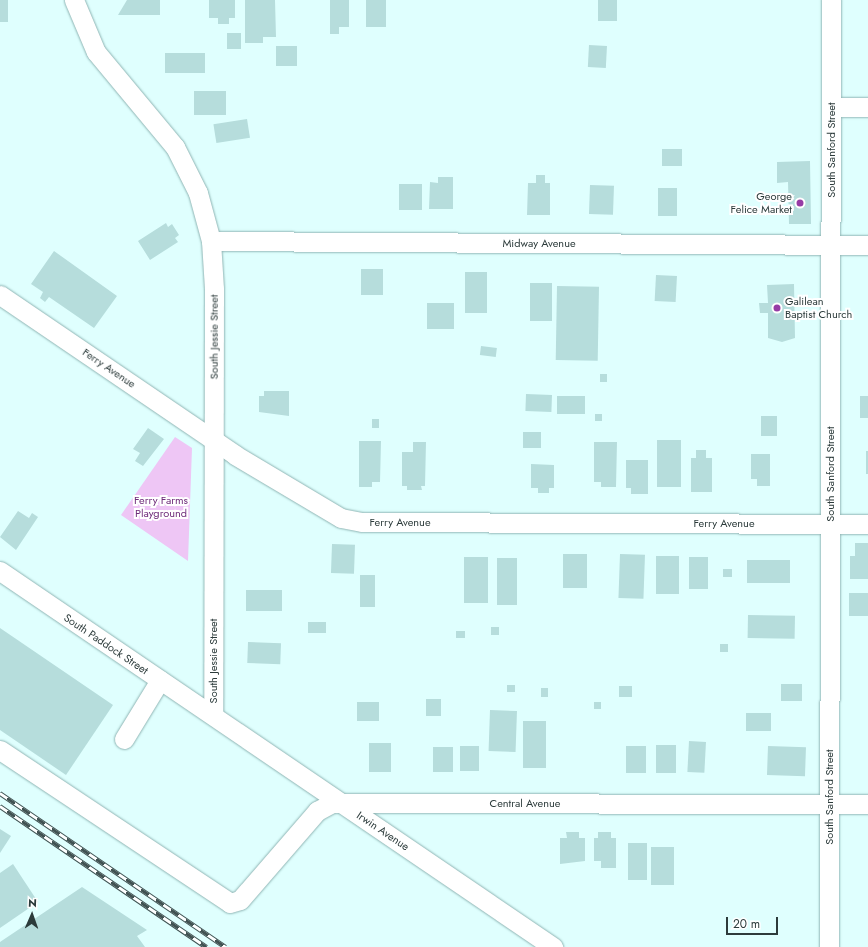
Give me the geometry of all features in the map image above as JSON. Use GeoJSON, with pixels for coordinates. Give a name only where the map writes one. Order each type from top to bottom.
{"type":"FeatureCollection","features":[{"type":"Feature","properties":{"kind":"street","name":"South Jessie Street"},"geometry":{"type":"LineString","coordinates":[[74,0],[96,52],[160,126],[178,153],[198,193],[211,242],[214,440],[213,715]]}},
{"type":"Feature","properties":{"kind":"street","name":"South Sanford Street"},"geometry":{"type":"LineString","coordinates":[[829,947],[831,0]]}},
{"type":"Feature","properties":{"kind":"street"},"geometry":{"type":"LineString","coordinates":[[831,107],[868,107]]}},
{"type":"Feature","properties":{"kind":"street","name":"Midway Avenue"},"geometry":{"type":"LineString","coordinates":[[211,242],[868,245]]}},
{"type":"Feature","properties":{"kind":"street","name":"Ferry Avenue"},"geometry":{"type":"LineString","coordinates":[[0,295],[214,440],[323,510],[351,521],[868,524]]}},
{"type":"Feature","properties":{"kind":"street","name":"South Paddock Street"},"geometry":{"type":"LineString","coordinates":[[0,572],[213,715]]}},
{"type":"Feature","properties":{"kind":"street"},"geometry":{"type":"LineString","coordinates":[[124,739],[160,680]]}},
{"type":"Feature","properties":{"kind":"street","name":"Irwin Avenue"},"geometry":{"type":"LineString","coordinates":[[213,715],[553,947]]}},
{"type":"Feature","properties":{"kind":"street","name":"Central Avenue"},"geometry":{"type":"LineString","coordinates":[[0,750],[226,901],[240,900],[317,811],[340,803],[868,804]]}},
{"type":"Feature","properties":{"kind":"green space","name":"Ferry Farms Playground"},"geometry":{"type":"Polygon","coordinates":[[[175,437],[192,448],[188,561],[121,515],[175,437]]]}},
{"type":"Feature","properties":{"kind":"building"},"geometry":{"type":"Polygon","coordinates":[[[0,0],[8,0],[8,22],[0,22],[0,0]]]}},
{"type":"Feature","properties":{"kind":"building"},"geometry":{"type":"Polygon","coordinates":[[[127,0],[160,0],[160,15],[118,15],[127,0]]]}},
{"type":"Feature","properties":{"kind":"building"},"geometry":{"type":"Polygon","coordinates":[[[209,0],[235,0],[235,18],[229,18],[229,24],[218,24],[218,18],[209,18],[209,0]]]}},
{"type":"Feature","properties":{"kind":"building"},"geometry":{"type":"Polygon","coordinates":[[[245,0],[275,0],[276,37],[263,37],[263,43],[245,43],[245,0]]]}},
{"type":"Feature","properties":{"kind":"building"},"geometry":{"type":"Polygon","coordinates":[[[330,0],[349,0],[349,27],[339,27],[339,34],[330,34],[330,0]]]}},
{"type":"Feature","properties":{"kind":"building"},"geometry":{"type":"Polygon","coordinates":[[[366,0],[386,0],[386,27],[366,27],[366,0]]]}},
{"type":"Feature","properties":{"kind":"building"},"geometry":{"type":"Polygon","coordinates":[[[598,0],[617,0],[617,21],[598,21],[598,0]]]}},
{"type":"Feature","properties":{"kind":"building"},"geometry":{"type":"Polygon","coordinates":[[[227,33],[241,33],[241,49],[227,49],[227,33]]]}},
{"type":"Feature","properties":{"kind":"building"},"geometry":{"type":"Polygon","coordinates":[[[589,45],[607,46],[606,68],[588,67],[589,45]]]}},
{"type":"Feature","properties":{"kind":"building"},"geometry":{"type":"Polygon","coordinates":[[[276,46],[297,46],[297,66],[276,66],[276,46]]]}},
{"type":"Feature","properties":{"kind":"building"},"geometry":{"type":"Polygon","coordinates":[[[165,53],[205,53],[205,73],[165,73],[165,53]]]}},
{"type":"Feature","properties":{"kind":"building"},"geometry":{"type":"Polygon","coordinates":[[[194,91],[226,91],[226,115],[194,115],[194,91]]]}},
{"type":"Feature","properties":{"kind":"building"},"geometry":{"type":"Polygon","coordinates":[[[247,119],[250,138],[216,143],[213,124],[247,119]]]}},
{"type":"Feature","properties":{"kind":"building"},"geometry":{"type":"Polygon","coordinates":[[[662,149],[682,149],[682,166],[662,166],[662,149]]]}},
{"type":"Feature","properties":{"kind":"building","name":"George Felice Market"},"geometry":{"type":"Polygon","coordinates":[[[810,161],[811,224],[789,224],[788,182],[777,183],[777,162],[810,161]]]}},
{"type":"Feature","properties":{"kind":"building"},"geometry":{"type":"Polygon","coordinates":[[[536,175],[545,175],[545,183],[550,183],[550,215],[527,215],[528,183],[536,183],[536,175]]]}},
{"type":"Feature","properties":{"kind":"building"},"geometry":{"type":"Polygon","coordinates":[[[438,177],[453,177],[453,209],[429,209],[430,182],[438,183],[438,177]]]}},
{"type":"Feature","properties":{"kind":"building"},"geometry":{"type":"Polygon","coordinates":[[[399,184],[422,184],[422,210],[399,210],[399,184]]]}},
{"type":"Feature","properties":{"kind":"building"},"geometry":{"type":"Polygon","coordinates":[[[590,185],[614,186],[613,215],[589,214],[590,185]]]}},
{"type":"Feature","properties":{"kind":"building"},"geometry":{"type":"Polygon","coordinates":[[[658,188],[677,188],[677,216],[658,216],[658,188]]]}},
{"type":"Feature","properties":{"kind":"building"},"geometry":{"type":"Polygon","coordinates":[[[166,223],[168,227],[172,224],[179,235],[175,238],[178,242],[150,260],[138,241],[166,223]]]}},
{"type":"Feature","properties":{"kind":"building"},"geometry":{"type":"Polygon","coordinates":[[[54,251],[117,296],[94,328],[49,297],[45,302],[40,298],[43,292],[31,284],[54,251]]]}},
{"type":"Feature","properties":{"kind":"building"},"geometry":{"type":"Polygon","coordinates":[[[361,269],[383,269],[383,295],[361,295],[361,269]]]}},
{"type":"Feature","properties":{"kind":"building"},"geometry":{"type":"Polygon","coordinates":[[[465,272],[487,272],[487,313],[465,313],[465,272]]]}},
{"type":"Feature","properties":{"kind":"building"},"geometry":{"type":"Polygon","coordinates":[[[656,275],[677,276],[676,302],[655,301],[656,275]]]}},
{"type":"Feature","properties":{"kind":"building"},"geometry":{"type":"Polygon","coordinates":[[[530,283],[552,283],[552,321],[530,321],[530,283]]]}},
{"type":"Feature","properties":{"kind":"building","name":"Galilean Baptist Church"},"geometry":{"type":"Polygon","coordinates":[[[794,284],[795,338],[782,342],[768,338],[768,313],[760,313],[759,303],[768,303],[767,285],[794,284]]]}},
{"type":"Feature","properties":{"kind":"building"},"geometry":{"type":"Polygon","coordinates":[[[557,286],[599,287],[598,361],[556,360],[557,286]]]}},
{"type":"Feature","properties":{"kind":"building"},"geometry":{"type":"Polygon","coordinates":[[[427,303],[454,303],[454,329],[427,329],[427,303]]]}},
{"type":"Feature","properties":{"kind":"building"},"geometry":{"type":"Polygon","coordinates":[[[481,346],[497,348],[496,357],[480,355],[481,346]]]}},
{"type":"Feature","properties":{"kind":"building"},"geometry":{"type":"Polygon","coordinates":[[[600,374],[607,374],[607,382],[600,382],[600,374]]]}},
{"type":"Feature","properties":{"kind":"building"},"geometry":{"type":"Polygon","coordinates":[[[264,391],[289,391],[289,416],[259,412],[259,396],[264,396],[264,391]]]}},
{"type":"Feature","properties":{"kind":"building"},"geometry":{"type":"Polygon","coordinates":[[[526,394],[552,395],[551,412],[525,411],[526,394]]]}},
{"type":"Feature","properties":{"kind":"building"},"geometry":{"type":"Polygon","coordinates":[[[557,396],[585,396],[585,414],[557,414],[557,396]]]}},
{"type":"Feature","properties":{"kind":"building"},"geometry":{"type":"Polygon","coordinates":[[[860,396],[868,396],[868,418],[860,418],[860,396]]]}},
{"type":"Feature","properties":{"kind":"building"},"geometry":{"type":"Polygon","coordinates":[[[595,414],[602,414],[602,421],[595,421],[595,414]]]}},
{"type":"Feature","properties":{"kind":"building"},"geometry":{"type":"Polygon","coordinates":[[[761,416],[777,416],[777,436],[761,436],[761,416]]]}},
{"type":"Feature","properties":{"kind":"building"},"geometry":{"type":"Polygon","coordinates":[[[372,419],[379,419],[379,428],[372,428],[372,419]]]}},
{"type":"Feature","properties":{"kind":"building"},"geometry":{"type":"Polygon","coordinates":[[[148,428],[164,439],[143,466],[135,461],[140,453],[133,449],[148,428]]]}},
{"type":"Feature","properties":{"kind":"building"},"geometry":{"type":"Polygon","coordinates":[[[523,432],[541,432],[541,448],[523,448],[523,432]]]}},
{"type":"Feature","properties":{"kind":"building"},"geometry":{"type":"Polygon","coordinates":[[[657,440],[681,440],[681,487],[657,487],[657,440]]]}},
{"type":"Feature","properties":{"kind":"building"},"geometry":{"type":"Polygon","coordinates":[[[359,441],[381,441],[380,482],[372,482],[372,487],[359,487],[359,441]]]}},
{"type":"Feature","properties":{"kind":"building"},"geometry":{"type":"Polygon","coordinates":[[[413,442],[426,442],[425,486],[421,486],[422,490],[407,490],[407,486],[402,486],[402,452],[413,452],[413,442]]]}},
{"type":"Feature","properties":{"kind":"building"},"geometry":{"type":"Polygon","coordinates":[[[594,442],[617,442],[616,487],[601,487],[601,482],[594,482],[594,442]]]}},
{"type":"Feature","properties":{"kind":"building"},"geometry":{"type":"Polygon","coordinates":[[[696,450],[706,450],[706,458],[712,458],[712,492],[691,492],[691,458],[696,458],[696,450]]]}},
{"type":"Feature","properties":{"kind":"building"},"geometry":{"type":"Polygon","coordinates":[[[866,451],[868,451],[868,474],[866,474],[866,451]]]}},
{"type":"Feature","properties":{"kind":"building"},"geometry":{"type":"Polygon","coordinates":[[[751,454],[770,454],[770,486],[757,486],[757,479],[751,479],[751,454]]]}},
{"type":"Feature","properties":{"kind":"building"},"geometry":{"type":"Polygon","coordinates":[[[626,460],[648,460],[648,494],[631,494],[631,488],[626,488],[626,460]]]}},
{"type":"Feature","properties":{"kind":"building"},"geometry":{"type":"Polygon","coordinates":[[[531,464],[554,465],[554,488],[549,488],[549,493],[538,493],[538,488],[531,488],[531,464]]]}},
{"type":"Feature","properties":{"kind":"building"},"geometry":{"type":"Polygon","coordinates":[[[18,511],[29,518],[32,513],[38,517],[16,550],[0,537],[18,511]]]}},
{"type":"Feature","properties":{"kind":"building"},"geometry":{"type":"Polygon","coordinates":[[[855,543],[868,543],[868,579],[850,579],[850,556],[855,556],[855,543]]]}},
{"type":"Feature","properties":{"kind":"building"},"geometry":{"type":"Polygon","coordinates":[[[332,544],[355,545],[354,574],[331,573],[332,544]]]}},
{"type":"Feature","properties":{"kind":"building"},"geometry":{"type":"Polygon","coordinates":[[[563,554],[587,554],[587,588],[563,588],[563,554]]]}},
{"type":"Feature","properties":{"kind":"building"},"geometry":{"type":"Polygon","coordinates":[[[620,554],[645,555],[643,599],[618,598],[620,554]]]}},
{"type":"Feature","properties":{"kind":"building"},"geometry":{"type":"Polygon","coordinates":[[[656,556],[679,556],[679,594],[656,594],[656,556]]]}},
{"type":"Feature","properties":{"kind":"building"},"geometry":{"type":"Polygon","coordinates":[[[464,557],[488,557],[488,603],[464,603],[464,557]]]}},
{"type":"Feature","properties":{"kind":"building"},"geometry":{"type":"Polygon","coordinates":[[[689,557],[708,557],[708,589],[689,589],[689,557]]]}},
{"type":"Feature","properties":{"kind":"building"},"geometry":{"type":"Polygon","coordinates":[[[497,558],[517,558],[517,605],[497,605],[497,558]]]}},
{"type":"Feature","properties":{"kind":"building"},"geometry":{"type":"Polygon","coordinates":[[[747,560],[790,560],[790,583],[747,583],[747,560]]]}},
{"type":"Feature","properties":{"kind":"building"},"geometry":{"type":"Polygon","coordinates":[[[723,569],[732,569],[732,577],[723,577],[723,569]]]}},
{"type":"Feature","properties":{"kind":"building"},"geometry":{"type":"Polygon","coordinates":[[[360,575],[375,575],[375,607],[360,607],[360,575]]]}},
{"type":"Feature","properties":{"kind":"building"},"geometry":{"type":"Polygon","coordinates":[[[246,590],[282,590],[282,611],[246,611],[246,590]]]}},
{"type":"Feature","properties":{"kind":"building"},"geometry":{"type":"Polygon","coordinates":[[[849,593],[868,593],[868,616],[849,616],[849,593]]]}},
{"type":"Feature","properties":{"kind":"building"},"geometry":{"type":"Polygon","coordinates":[[[748,615],[795,616],[795,639],[748,638],[748,615]]]}},
{"type":"Feature","properties":{"kind":"building"},"geometry":{"type":"Polygon","coordinates":[[[308,622],[326,622],[326,633],[308,633],[308,622]]]}},
{"type":"Feature","properties":{"kind":"building"},"geometry":{"type":"Polygon","coordinates":[[[491,627],[499,627],[499,635],[491,635],[491,627]]]}},
{"type":"Feature","properties":{"kind":"building"},"geometry":{"type":"Polygon","coordinates":[[[0,628],[113,705],[66,775],[0,730],[0,628]]]}},
{"type":"Feature","properties":{"kind":"building"},"geometry":{"type":"Polygon","coordinates":[[[456,631],[465,631],[465,638],[456,638],[456,631]]]}},
{"type":"Feature","properties":{"kind":"building"},"geometry":{"type":"Polygon","coordinates":[[[248,642],[281,643],[280,664],[247,663],[248,642]]]}},
{"type":"Feature","properties":{"kind":"building"},"geometry":{"type":"Polygon","coordinates":[[[720,644],[728,644],[728,652],[720,652],[720,644]]]}},
{"type":"Feature","properties":{"kind":"building"},"geometry":{"type":"Polygon","coordinates":[[[781,684],[802,684],[802,701],[781,701],[781,684]]]}},
{"type":"Feature","properties":{"kind":"building"},"geometry":{"type":"Polygon","coordinates":[[[507,685],[515,685],[515,692],[507,692],[507,685]]]}},
{"type":"Feature","properties":{"kind":"building"},"geometry":{"type":"Polygon","coordinates":[[[619,686],[632,686],[632,697],[619,697],[619,686]]]}},
{"type":"Feature","properties":{"kind":"building"},"geometry":{"type":"Polygon","coordinates":[[[541,688],[548,688],[548,697],[541,697],[541,688]]]}},
{"type":"Feature","properties":{"kind":"building"},"geometry":{"type":"Polygon","coordinates":[[[426,699],[441,699],[441,716],[426,716],[426,699]]]}},
{"type":"Feature","properties":{"kind":"building"},"geometry":{"type":"Polygon","coordinates":[[[357,702],[379,702],[379,721],[357,721],[357,702]]]}},
{"type":"Feature","properties":{"kind":"building"},"geometry":{"type":"Polygon","coordinates":[[[594,702],[601,702],[601,709],[594,709],[594,702]]]}},
{"type":"Feature","properties":{"kind":"building"},"geometry":{"type":"Polygon","coordinates":[[[490,710],[517,711],[516,752],[489,751],[490,710]]]}},
{"type":"Feature","properties":{"kind":"building"},"geometry":{"type":"Polygon","coordinates":[[[746,713],[771,713],[771,731],[746,731],[746,713]]]}},
{"type":"Feature","properties":{"kind":"building"},"geometry":{"type":"Polygon","coordinates":[[[523,721],[546,721],[546,768],[523,768],[523,721]]]}},
{"type":"Feature","properties":{"kind":"building"},"geometry":{"type":"Polygon","coordinates":[[[689,741],[706,742],[704,773],[687,772],[689,741]]]}},
{"type":"Feature","properties":{"kind":"building"},"geometry":{"type":"Polygon","coordinates":[[[369,743],[391,743],[391,772],[369,772],[369,743]]]}},
{"type":"Feature","properties":{"kind":"building"},"geometry":{"type":"Polygon","coordinates":[[[656,745],[676,745],[676,773],[656,773],[656,745]]]}},
{"type":"Feature","properties":{"kind":"building"},"geometry":{"type":"Polygon","coordinates":[[[460,746],[479,746],[479,771],[460,771],[460,746]]]}},
{"type":"Feature","properties":{"kind":"building"},"geometry":{"type":"Polygon","coordinates":[[[626,746],[646,746],[646,773],[626,773],[626,746]]]}},
{"type":"Feature","properties":{"kind":"building"},"geometry":{"type":"Polygon","coordinates":[[[768,746],[806,747],[805,776],[767,775],[768,746]]]}},
{"type":"Feature","properties":{"kind":"building"},"geometry":{"type":"Polygon","coordinates":[[[433,747],[453,747],[453,772],[433,772],[433,747]]]}},
{"type":"Feature","properties":{"kind":"building"},"geometry":{"type":"Polygon","coordinates":[[[0,829],[11,836],[0,853],[0,829]]]}},
{"type":"Feature","properties":{"kind":"building"},"geometry":{"type":"Polygon","coordinates":[[[566,832],[579,832],[579,838],[585,838],[585,861],[560,864],[560,838],[567,838],[566,832]]]}},
{"type":"Feature","properties":{"kind":"building"},"geometry":{"type":"Polygon","coordinates":[[[598,832],[611,832],[611,838],[616,838],[616,868],[601,868],[601,861],[594,861],[594,838],[598,838],[598,832]]]}},
{"type":"Feature","properties":{"kind":"building"},"geometry":{"type":"Polygon","coordinates":[[[628,843],[647,843],[647,880],[628,880],[628,843]]]}},
{"type":"Feature","properties":{"kind":"building"},"geometry":{"type":"Polygon","coordinates":[[[651,847],[674,847],[674,885],[651,885],[651,847]]]}},
{"type":"Feature","properties":{"kind":"building"},"geometry":{"type":"Polygon","coordinates":[[[13,864],[38,902],[0,928],[0,873],[13,864]]]}},
{"type":"Feature","properties":{"kind":"building"},"geometry":{"type":"Polygon","coordinates":[[[82,887],[147,930],[137,936],[145,947],[0,947],[0,942],[82,887]]]}},
{"type":"Feature","properties":{"kind":"railway"},"geometry":{"type":"LineString","coordinates":[[0,793],[226,947]]}},
{"type":"Feature","properties":{"kind":"railway"},"geometry":{"type":"LineString","coordinates":[[0,806],[207,947]]}},
{"type":"Feature","properties":{"kind":"place","name":"George Felice Market"},"geometry":{"type":"Point","coordinates":[800,203]}},
{"type":"Feature","properties":{"kind":"place","name":"Galilean Baptist Church"},"geometry":{"type":"Point","coordinates":[777,308]}}]}
